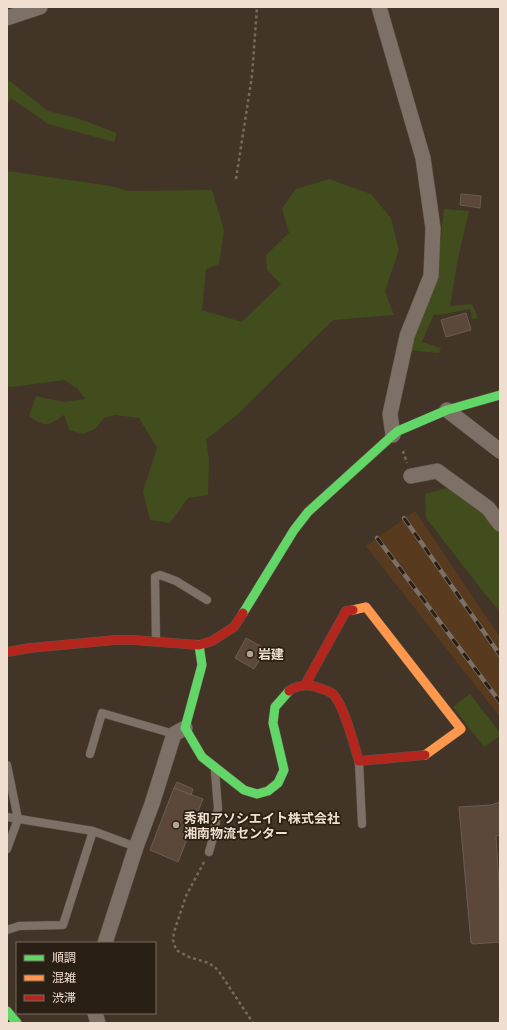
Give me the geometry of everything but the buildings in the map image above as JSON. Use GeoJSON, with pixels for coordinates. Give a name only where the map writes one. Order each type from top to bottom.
{"type":"FeatureCollection","features":[{"type":"Feature","properties":{"kind":"street"},"geometry":{"type":"LineString","coordinates":[[7,18],[40,7]]}},
{"type":"Feature","properties":{"kind":"street"},"geometry":{"type":"LineString","coordinates":[[379,7],[423,158],[434,228],[431,276],[408,336],[390,414],[396,433]]}},
{"type":"Feature","properties":{"kind":"street"},"geometry":{"type":"LineString","coordinates":[[7,652],[30,648],[114,640],[156,641],[199,645],[212,641],[234,627],[294,530],[308,512],[396,433],[447,410],[500,395]]}},
{"type":"Feature","properties":{"kind":"street"},"geometry":{"type":"LineString","coordinates":[[447,410],[500,451]]}},
{"type":"Feature","properties":{"kind":"street"},"geometry":{"type":"LineString","coordinates":[[411,476],[437,471],[488,508],[500,524]]}},
{"type":"Feature","properties":{"kind":"street"},"geometry":{"type":"LineString","coordinates":[[180,731],[202,757],[244,790],[257,794],[268,791],[278,783],[284,770],[273,723],[275,707],[284,696],[292,690],[305,685],[321,688],[333,694],[341,706],[359,761],[425,755],[461,729],[366,607],[346,610],[305,685]]}},
{"type":"Feature","properties":{"kind":"street"},"geometry":{"type":"LineString","coordinates":[[105,942],[136,847],[180,731],[202,665],[199,645]]}},
{"type":"Feature","properties":{"kind":"street"},"geometry":{"type":"LineString","coordinates":[[7,1010],[18,1023]]}},
{"type":"Feature","properties":{"kind":"lane"},"geometry":{"type":"LineString","coordinates":[[156,641],[155,577],[160,575],[176,581],[207,600]]}},
{"type":"Feature","properties":{"kind":"lane"},"geometry":{"type":"LineString","coordinates":[[90,754],[102,713],[180,731]]}},
{"type":"Feature","properties":{"kind":"lane"},"geometry":{"type":"LineString","coordinates":[[359,761],[362,824]]}},
{"type":"Feature","properties":{"kind":"lane"},"geometry":{"type":"LineString","coordinates":[[7,765],[18,819],[7,849]]}},
{"type":"Feature","properties":{"kind":"lane"},"geometry":{"type":"LineString","coordinates":[[209,852],[218,808],[215,767]]}},
{"type":"Feature","properties":{"kind":"lane"},"geometry":{"type":"LineString","coordinates":[[7,817],[93,831],[136,847]]}},
{"type":"Feature","properties":{"kind":"lane"},"geometry":{"type":"LineString","coordinates":[[7,930],[19,926],[63,925],[93,831]]}},
{"type":"Feature","properties":{"kind":"path"},"geometry":{"type":"LineString","coordinates":[[236,179],[252,76],[257,7]]}},
{"type":"Feature","properties":{"kind":"path"},"geometry":{"type":"LineString","coordinates":[[396,433],[411,476]]}},
{"type":"Feature","properties":{"kind":"path"},"geometry":{"type":"LineString","coordinates":[[209,852],[186,896],[174,932],[173,940],[176,950],[189,957],[209,963],[218,970],[253,1023]]}},
{"type":"Feature","properties":{"kind":"shaded area"},"geometry":{"type":"Polygon","coordinates":[[[415,511],[500,637],[500,717],[366,546],[415,511]]]}},
{"type":"Feature","properties":{"kind":"green space"},"geometry":{"type":"Polygon","coordinates":[[[7,79],[48,111],[77,118],[117,133],[114,142],[48,124],[11,98],[7,104],[7,79]]]}},
{"type":"Feature","properties":{"kind":"green space"},"geometry":{"type":"Polygon","coordinates":[[[7,171],[111,186],[128,191],[212,190],[224,230],[219,264],[206,269],[202,310],[242,322],[281,284],[267,270],[266,255],[289,233],[282,208],[296,189],[329,179],[371,194],[391,218],[399,250],[385,291],[394,315],[333,320],[239,413],[206,440],[209,459],[208,495],[188,498],[170,523],[150,520],[143,491],[157,448],[139,418],[115,415],[104,418],[95,429],[83,434],[69,430],[64,415],[47,424],[43,424],[29,416],[36,396],[64,402],[85,399],[78,389],[64,380],[12,387],[7,386],[7,171]]]}},
{"type":"Feature","properties":{"kind":"green space"},"geometry":{"type":"Polygon","coordinates":[[[444,209],[469,211],[457,263],[450,306],[472,304],[478,318],[472,319],[470,309],[439,315],[434,314],[422,342],[441,348],[439,353],[406,350],[436,277],[444,209]]]}},
{"type":"Feature","properties":{"kind":"green space"},"geometry":{"type":"Polygon","coordinates":[[[458,485],[500,524],[500,611],[426,518],[425,494],[458,485]]]}},
{"type":"Feature","properties":{"kind":"green space"},"geometry":{"type":"Polygon","coordinates":[[[470,694],[500,733],[500,736],[484,747],[453,707],[470,694]]]}},
{"type":"Feature","properties":{"kind":"railway"},"geometry":{"type":"LineString","coordinates":[[404,518],[500,655]]}},
{"type":"Feature","properties":{"kind":"railway"},"geometry":{"type":"LineString","coordinates":[[377,538],[500,702]]}},
{"type":"Feature","properties":{"kind":"traffic: fast"},"geometry":{"type":"LineString","coordinates":[[243,613],[294,530],[308,512],[393,435],[398,431],[447,410],[500,395]]}},
{"type":"Feature","properties":{"kind":"traffic: fast"},"geometry":{"type":"LineString","coordinates":[[199,645],[202,665],[185,728],[202,757],[244,790],[257,794],[268,791],[278,783],[284,770],[273,723],[275,707],[289,691]]}},
{"type":"Feature","properties":{"kind":"traffic: fast"},"geometry":{"type":"LineString","coordinates":[[7,1011],[17,1023]]}},
{"type":"Feature","properties":{"kind":"traffic: slow"},"geometry":{"type":"LineString","coordinates":[[353,610],[366,607],[461,729],[425,755]]}},
{"type":"Feature","properties":{"kind":"traffic: jam"},"geometry":{"type":"LineString","coordinates":[[305,685],[346,611],[353,610]]}},
{"type":"Feature","properties":{"kind":"traffic: jam"},"geometry":{"type":"LineString","coordinates":[[7,652],[30,648],[115,640],[199,645],[212,641],[234,627],[243,613]]}},
{"type":"Feature","properties":{"kind":"traffic: jam"},"geometry":{"type":"LineString","coordinates":[[289,691],[298,687],[313,686],[329,691],[333,694],[345,716],[359,761],[425,755]]}},
{"type":"Feature","properties":{"kind":"place","name":"岩建"},"geometry":{"type":"Point","coordinates":[250,654]}},
{"type":"Feature","properties":{"kind":"place","name":"秀和アソシエイト株式会社 湘南物流センター"},"geometry":{"type":"Point","coordinates":[176,825]}}]}
